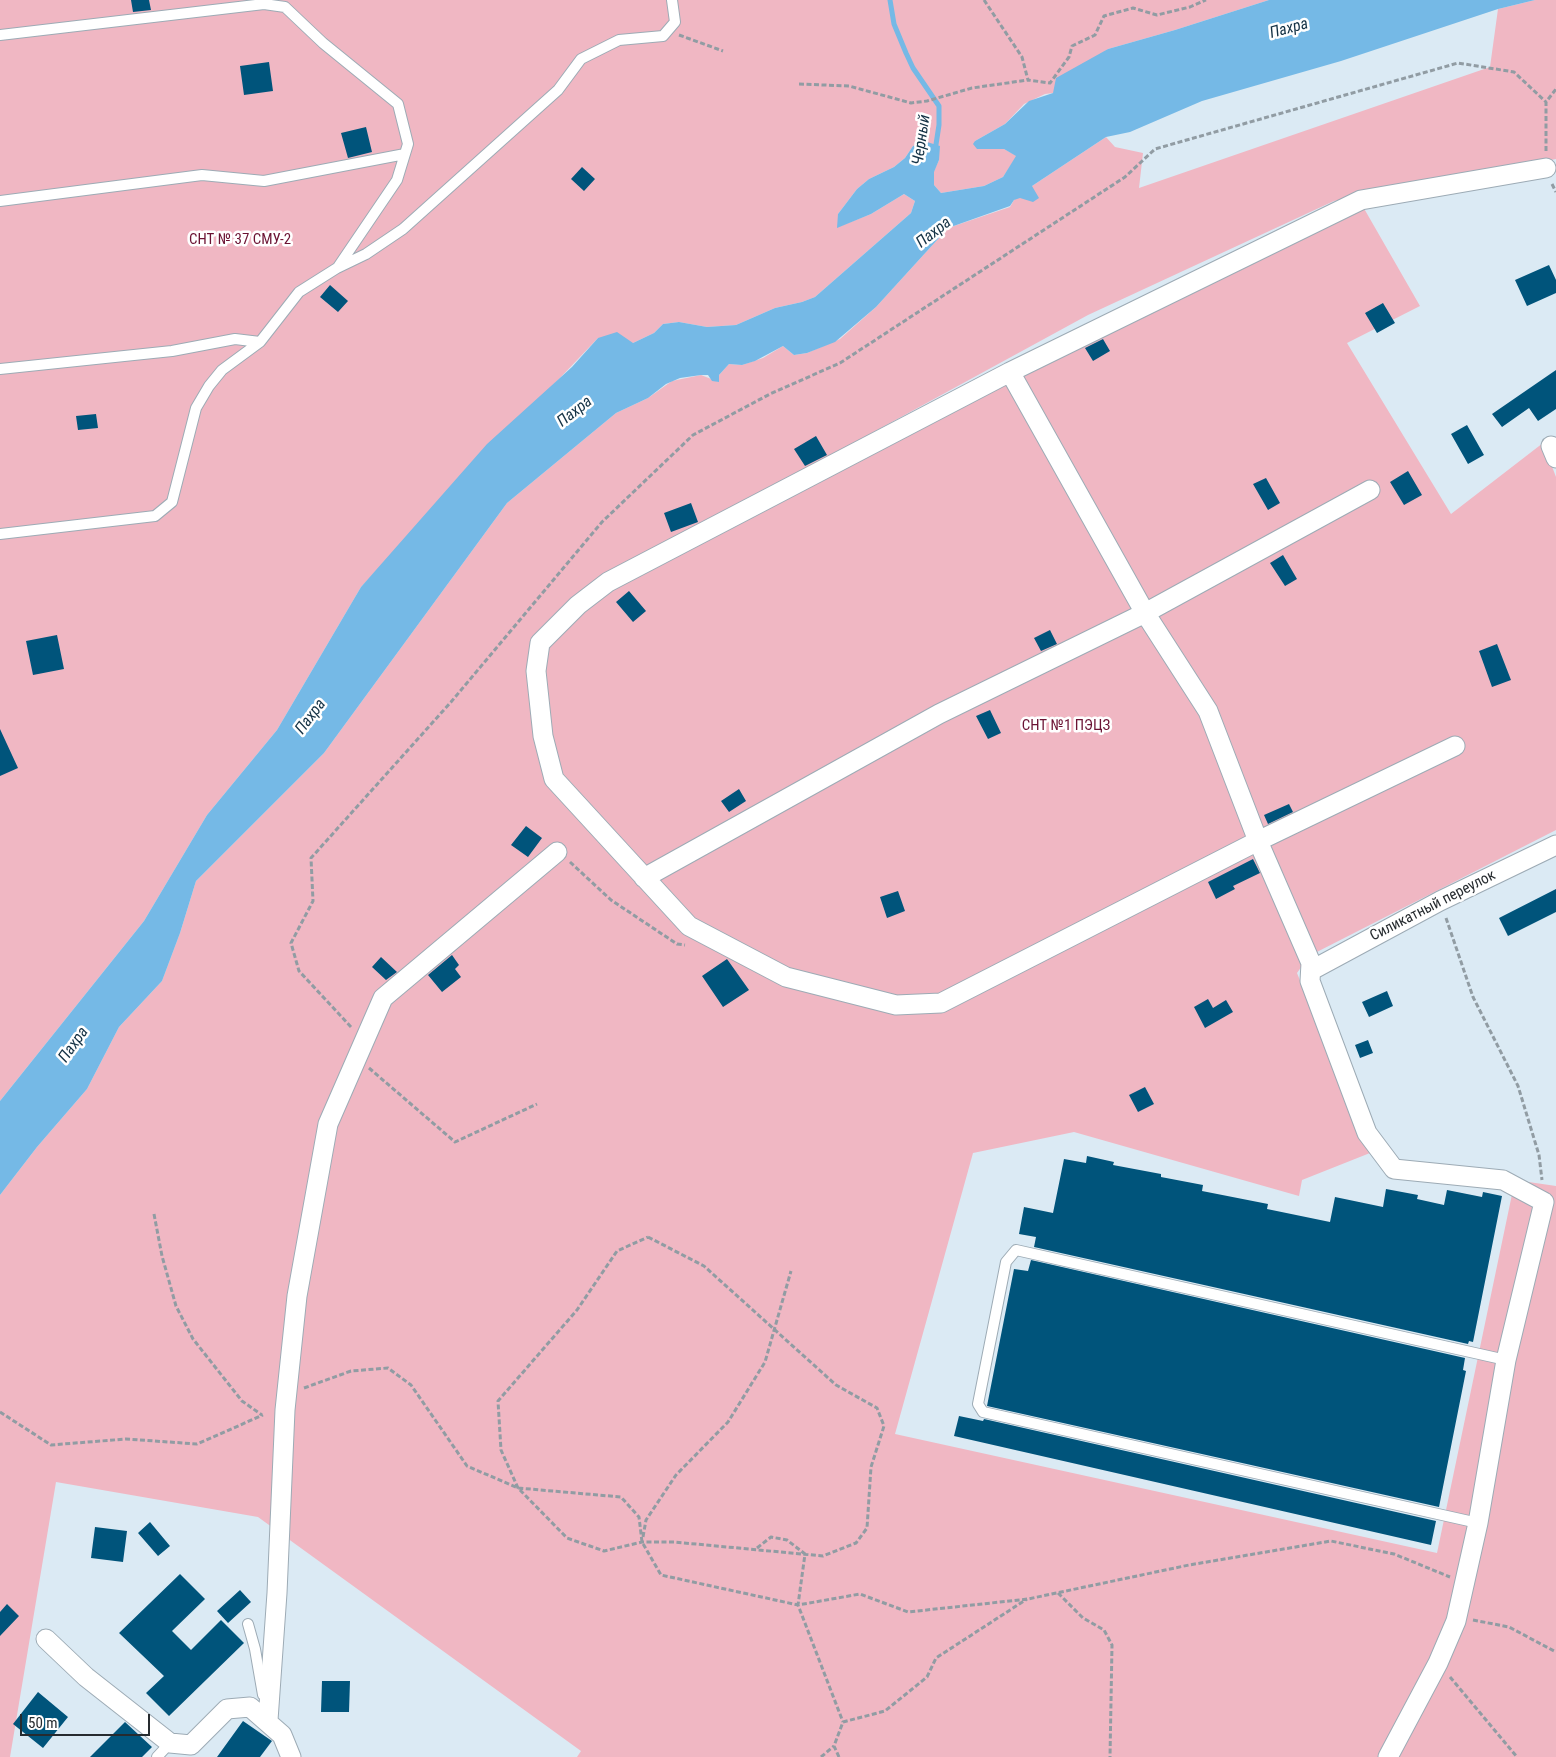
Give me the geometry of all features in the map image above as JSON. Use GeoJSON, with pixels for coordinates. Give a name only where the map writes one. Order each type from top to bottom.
{"type":"FeatureCollection","features":[{"type":"Feature","properties":{"kind":"street"},"geometry":{"type":"LineString","coordinates":[[1455,746],[1258,841],[941,1003],[896,1006],[786,977],[699,933],[689,926],[554,779],[543,736],[536,671],[540,643],[578,605],[608,582],[1010,372],[1361,200],[1546,168]]}},
{"type":"Feature","properties":{"kind":"street"},"geometry":{"type":"LineString","coordinates":[[1010,372],[1145,613],[1208,711],[1258,841],[1312,970],[1310,981],[1367,1133],[1394,1169],[1503,1180],[1550,1196],[1506,1360],[1478,1523],[1456,1620],[1438,1663],[1388,1757]]}},
{"type":"Feature","properties":{"kind":"street"},"geometry":{"type":"LineString","coordinates":[[644,878],[939,714],[1145,613],[1370,490]]}},
{"type":"Feature","properties":{"kind":"street","name":"Силикатный переулок"},"geometry":{"type":"LineString","coordinates":[[1312,970],[1440,900],[1556,845]]}},
{"type":"Feature","properties":{"kind":"street"},"geometry":{"type":"LineString","coordinates":[[268,1720],[277,1592],[286,1402],[297,1296],[328,1124],[383,998],[557,852]]}},
{"type":"Feature","properties":{"kind":"street"},"geometry":{"type":"LineString","coordinates":[[46,1639],[86,1677],[170,1743],[192,1751],[227,1710],[250,1707],[268,1720],[282,1735],[291,1757]]}},
{"type":"Feature","properties":{"kind":"lane"},"geometry":{"type":"LineString","coordinates":[[0,534],[155,516],[172,502],[196,408],[209,386],[222,370],[260,342],[299,292],[337,268],[366,254],[403,230],[558,90],[581,59],[619,40],[663,36],[675,22],[672,0]]}},
{"type":"Feature","properties":{"kind":"lane"},"geometry":{"type":"LineString","coordinates":[[0,35],[263,2],[285,7],[323,43],[398,104],[408,144],[397,180],[337,268]]}},
{"type":"Feature","properties":{"kind":"lane"},"geometry":{"type":"LineString","coordinates":[[0,201],[202,175],[264,181],[404,154]]}},
{"type":"Feature","properties":{"kind":"lane"},"geometry":{"type":"LineString","coordinates":[[0,369],[172,351],[235,339],[260,342]]}},
{"type":"Feature","properties":{"kind":"lane"},"geometry":{"type":"LineString","coordinates":[[1478,1523],[983,1412],[978,1404],[1006,1262],[1016,1250],[1506,1360]]}},
{"type":"Feature","properties":{"kind":"lane"},"geometry":{"type":"LineString","coordinates":[[248,1624],[255,1649],[268,1720]]}},
{"type":"Feature","properties":{"kind":"lane"},"geometry":{"type":"LineString","coordinates":[[157,1757],[170,1743]]}},
{"type":"Feature","properties":{"kind":"path"},"geometry":{"type":"LineString","coordinates":[[984,0],[1022,58],[1028,80]]}},
{"type":"Feature","properties":{"kind":"path"},"geometry":{"type":"LineString","coordinates":[[799,84],[849,86],[911,103],[927,101],[972,88],[1028,80],[1050,83],[1069,57],[1072,46],[1095,35],[1104,16],[1133,8],[1157,15],[1190,7],[1206,0]]}},
{"type":"Feature","properties":{"kind":"path"},"geometry":{"type":"LineString","coordinates":[[669,29],[723,52]]}},
{"type":"Feature","properties":{"kind":"path"},"geometry":{"type":"LineString","coordinates":[[537,1104],[455,1142],[360,1048],[299,971],[291,943],[313,901],[311,858],[451,702],[602,522],[694,435],[770,394],[840,363],[1125,177],[1155,149],[1458,63],[1514,72],[1546,102]]}},
{"type":"Feature","properties":{"kind":"path"},"geometry":{"type":"LineString","coordinates":[[1546,168],[1546,102],[1556,89]]}},
{"type":"Feature","properties":{"kind":"path"},"geometry":{"type":"LineString","coordinates":[[557,852],[611,900],[677,944],[691,945],[699,933]]}},
{"type":"Feature","properties":{"kind":"path"},"geometry":{"type":"LineString","coordinates":[[1440,900],[1473,997],[1518,1086],[1550,1196]]}},
{"type":"Feature","properties":{"kind":"path"},"geometry":{"type":"LineString","coordinates":[[154,1214],[162,1256],[176,1306],[194,1339],[242,1401],[263,1415]]}},
{"type":"Feature","properties":{"kind":"path"},"geometry":{"type":"LineString","coordinates":[[648,1237],[704,1266],[836,1385],[877,1408],[884,1426],[871,1467],[867,1528],[856,1543],[823,1556],[756,1548],[674,1542],[642,1542],[604,1551],[567,1538],[518,1488],[501,1450],[498,1401],[577,1310],[616,1250],[648,1237]]}},
{"type":"Feature","properties":{"kind":"path"},"geometry":{"type":"LineString","coordinates":[[642,1542],[646,1520],[676,1475],[728,1422],[765,1362],[791,1271]]}},
{"type":"Feature","properties":{"kind":"path"},"geometry":{"type":"LineString","coordinates":[[0,1412],[51,1445],[126,1438],[197,1444],[263,1415],[350,1371],[388,1368],[412,1385],[467,1466],[518,1488],[621,1497],[639,1517],[642,1542],[661,1575],[798,1605],[860,1594],[908,1612],[1028,1599],[1189,1564],[1331,1541],[1394,1554],[1465,1583]]}},
{"type":"Feature","properties":{"kind":"path"},"geometry":{"type":"LineString","coordinates":[[756,1548],[772,1537],[787,1540],[805,1554]]}},
{"type":"Feature","properties":{"kind":"path"},"geometry":{"type":"LineString","coordinates":[[805,1554],[798,1605],[843,1722],[834,1746],[821,1757]]}},
{"type":"Feature","properties":{"kind":"path"},"geometry":{"type":"LineString","coordinates":[[1058,1592],[1083,1618],[1104,1630],[1112,1645],[1110,1757]]}},
{"type":"Feature","properties":{"kind":"path"},"geometry":{"type":"LineString","coordinates":[[843,1722],[886,1711],[927,1677],[936,1658],[1028,1599]]}},
{"type":"Feature","properties":{"kind":"path"},"geometry":{"type":"LineString","coordinates":[[1467,1619],[1509,1627],[1556,1652]]}},
{"type":"Feature","properties":{"kind":"path"},"geometry":{"type":"LineString","coordinates":[[1438,1663],[1517,1757]]}},
{"type":"Feature","properties":{"kind":"path"},"geometry":{"type":"LineString","coordinates":[[834,1746],[839,1757]]}},
{"type":"Feature","properties":{"kind":"green space","name":"СНТ № 37 СМУ-2"},"geometry":{"type":"Polygon","coordinates":[[[0,0],[1269,0],[1108,49],[1053,93],[1045,94],[1024,104],[1005,124],[975,141],[979,149],[1004,149],[1017,156],[1003,177],[984,186],[941,193],[934,185],[934,171],[939,160],[913,146],[905,158],[894,167],[869,179],[857,189],[838,214],[838,227],[871,214],[904,194],[915,201],[911,213],[815,297],[775,308],[736,325],[707,327],[679,322],[663,324],[654,333],[633,343],[598,338],[361,587],[277,730],[207,815],[144,921],[0,1101],[0,0]]]}},
{"type":"Feature","properties":{"kind":"green space","name":"СНТ №1 ПЭЦЗ"},"geometry":{"type":"Polygon","coordinates":[[[1535,0],[1556,0],[1556,159],[1334,201],[1088,315],[857,441],[868,452],[1362,205],[1420,306],[1347,343],[1451,514],[1543,443],[1556,477],[1556,830],[1309,956],[1297,973],[1370,1153],[1302,1180],[1299,1196],[1074,1132],[973,1153],[895,1434],[1437,1553],[1515,1180],[1556,1186],[1556,1757],[577,1757],[581,1751],[258,1517],[56,1482],[10,1757],[0,1757],[0,1195],[37,1147],[87,1089],[119,1027],[162,981],[180,933],[196,881],[324,753],[507,503],[616,413],[648,398],[672,381],[701,375],[719,382],[719,375],[729,364],[742,365],[763,358],[783,346],[794,355],[807,353],[840,339],[876,307],[948,228],[1010,207],[1014,200],[1032,186],[1106,137],[1115,147],[1143,153],[1139,188],[1490,67],[1498,9],[1535,0]]]}},
{"type":"Feature","properties":{"kind":"water","name":"Пахра"},"geometry":{"type":"Polygon","coordinates":[[[1269,0],[1535,0],[1498,9],[1341,61],[1202,101],[1130,132],[1106,137],[1032,186],[1039,198],[1033,202],[1020,198],[1014,200],[1010,206],[948,228],[876,307],[835,342],[807,353],[794,355],[783,346],[755,361],[742,365],[729,364],[719,375],[719,382],[712,381],[708,375],[680,378],[666,384],[648,398],[616,413],[507,503],[324,753],[196,881],[180,933],[162,981],[119,1027],[87,1089],[37,1147],[0,1195],[0,1101],[144,921],[207,815],[277,730],[361,587],[487,444],[572,367],[598,338],[617,332],[633,343],[654,333],[663,324],[679,322],[707,327],[736,325],[775,308],[815,297],[911,213],[915,201],[904,194],[871,214],[837,228],[838,214],[857,189],[869,179],[894,167],[905,158],[913,146],[927,142],[940,146],[939,160],[934,172],[934,185],[941,193],[984,186],[1003,177],[1016,156],[1004,149],[977,149],[973,144],[975,141],[1005,124],[1029,101],[1053,93],[1056,78],[1108,49],[1269,0]]]}},
{"type":"Feature","properties":{"kind":"building"},"geometry":{"type":"Polygon","coordinates":[[[131,0],[149,0],[151,10],[133,12],[131,0]]]}},
{"type":"Feature","properties":{"kind":"building"},"geometry":{"type":"Polygon","coordinates":[[[269,62],[273,91],[244,95],[240,66],[269,62]]]}},
{"type":"Feature","properties":{"kind":"building"},"geometry":{"type":"Polygon","coordinates":[[[366,127],[372,152],[348,158],[341,133],[366,127]]]}},
{"type":"Feature","properties":{"kind":"building"},"geometry":{"type":"Polygon","coordinates":[[[582,167],[595,179],[584,191],[571,179],[582,167]]]}},
{"type":"Feature","properties":{"kind":"building"},"geometry":{"type":"Polygon","coordinates":[[[1549,265],[1556,280],[1556,293],[1527,306],[1515,280],[1549,265]]]}},
{"type":"Feature","properties":{"kind":"building"},"geometry":{"type":"Polygon","coordinates":[[[330,285],[348,301],[338,312],[320,297],[330,285]]]}},
{"type":"Feature","properties":{"kind":"building"},"geometry":{"type":"Polygon","coordinates":[[[1383,303],[1395,323],[1377,333],[1365,313],[1383,303]]]}},
{"type":"Feature","properties":{"kind":"building"},"geometry":{"type":"Polygon","coordinates":[[[1103,339],[1110,351],[1093,361],[1085,348],[1103,339]]]}},
{"type":"Feature","properties":{"kind":"building"},"geometry":{"type":"Polygon","coordinates":[[[1556,370],[1556,409],[1538,421],[1529,408],[1502,427],[1492,414],[1556,370]]]}},
{"type":"Feature","properties":{"kind":"building"},"geometry":{"type":"Polygon","coordinates":[[[96,414],[98,428],[78,430],[76,416],[96,414]]]}},
{"type":"Feature","properties":{"kind":"building"},"geometry":{"type":"Polygon","coordinates":[[[1467,425],[1484,455],[1468,464],[1451,434],[1467,425]]]}},
{"type":"Feature","properties":{"kind":"building"},"geometry":{"type":"Polygon","coordinates":[[[816,436],[827,455],[805,466],[794,449],[816,436]]]}},
{"type":"Feature","properties":{"kind":"building"},"geometry":{"type":"Polygon","coordinates":[[[1408,471],[1422,495],[1404,505],[1390,482],[1408,471]]]}},
{"type":"Feature","properties":{"kind":"building"},"geometry":{"type":"Polygon","coordinates":[[[1266,478],[1280,503],[1268,510],[1253,484],[1266,478]]]}},
{"type":"Feature","properties":{"kind":"building"},"geometry":{"type":"Polygon","coordinates":[[[691,503],[698,522],[671,532],[664,513],[691,503]]]}},
{"type":"Feature","properties":{"kind":"building"},"geometry":{"type":"Polygon","coordinates":[[[1283,555],[1297,579],[1285,586],[1270,563],[1283,555]]]}},
{"type":"Feature","properties":{"kind":"building"},"geometry":{"type":"Polygon","coordinates":[[[629,591],[646,611],[633,622],[616,602],[629,591]]]}},
{"type":"Feature","properties":{"kind":"building"},"geometry":{"type":"Polygon","coordinates":[[[1050,630],[1057,644],[1041,651],[1034,638],[1050,630]]]}},
{"type":"Feature","properties":{"kind":"building"},"geometry":{"type":"Polygon","coordinates":[[[57,635],[64,669],[33,675],[26,641],[57,635]]]}},
{"type":"Feature","properties":{"kind":"building"},"geometry":{"type":"Polygon","coordinates":[[[1497,644],[1511,680],[1492,687],[1479,651],[1497,644]]]}},
{"type":"Feature","properties":{"kind":"building"},"geometry":{"type":"Polygon","coordinates":[[[990,710],[1001,733],[988,739],[976,716],[990,710]]]}},
{"type":"Feature","properties":{"kind":"building"},"geometry":{"type":"Polygon","coordinates":[[[0,729],[18,768],[0,776],[0,729]]]}},
{"type":"Feature","properties":{"kind":"building"},"geometry":{"type":"Polygon","coordinates":[[[739,789],[746,801],[729,812],[721,801],[739,789]]]}},
{"type":"Feature","properties":{"kind":"building"},"geometry":{"type":"Polygon","coordinates":[[[1289,804],[1293,812],[1268,824],[1264,815],[1289,804]]]}},
{"type":"Feature","properties":{"kind":"building"},"geometry":{"type":"Polygon","coordinates":[[[526,826],[542,838],[528,857],[511,845],[526,826]]]}},
{"type":"Feature","properties":{"kind":"building"},"geometry":{"type":"Polygon","coordinates":[[[1253,859],[1260,873],[1233,886],[1235,889],[1216,899],[1208,882],[1253,859]]]}},
{"type":"Feature","properties":{"kind":"building"},"geometry":{"type":"Polygon","coordinates":[[[1556,889],[1556,912],[1508,936],[1499,918],[1556,889]]]}},
{"type":"Feature","properties":{"kind":"building"},"geometry":{"type":"Polygon","coordinates":[[[898,891],[905,911],[887,918],[880,897],[898,891]]]}},
{"type":"Feature","properties":{"kind":"building"},"geometry":{"type":"Polygon","coordinates":[[[452,955],[459,965],[455,969],[461,977],[442,992],[428,975],[452,955]]]}},
{"type":"Feature","properties":{"kind":"building"},"geometry":{"type":"Polygon","coordinates":[[[381,957],[397,972],[386,980],[372,967],[381,957]]]}},
{"type":"Feature","properties":{"kind":"building"},"geometry":{"type":"Polygon","coordinates":[[[727,959],[749,990],[723,1007],[702,976],[727,959]]]}},
{"type":"Feature","properties":{"kind":"building"},"geometry":{"type":"Polygon","coordinates":[[[1387,991],[1393,1006],[1369,1017],[1362,1002],[1387,991]]]}},
{"type":"Feature","properties":{"kind":"building"},"geometry":{"type":"Polygon","coordinates":[[[1208,999],[1213,1008],[1226,1000],[1233,1012],[1205,1028],[1194,1007],[1208,999]]]}},
{"type":"Feature","properties":{"kind":"building"},"geometry":{"type":"Polygon","coordinates":[[[1368,1040],[1373,1053],[1360,1058],[1355,1045],[1368,1040]]]}},
{"type":"Feature","properties":{"kind":"building"},"geometry":{"type":"Polygon","coordinates":[[[1145,1087],[1154,1104],[1138,1112],[1129,1095],[1145,1087]]]}},
{"type":"Feature","properties":{"kind":"building"},"geometry":{"type":"Polygon","coordinates":[[[1087,1156],[1114,1162],[1113,1165],[1161,1174],[1161,1177],[1203,1185],[1202,1191],[1268,1204],[1267,1209],[1330,1222],[1335,1197],[1383,1207],[1386,1189],[1418,1195],[1417,1199],[1444,1205],[1447,1190],[1482,1197],[1483,1192],[1502,1196],[1473,1342],[1469,1341],[1468,1344],[1034,1247],[1036,1237],[1019,1234],[1024,1207],[1053,1213],[1064,1159],[1086,1163],[1087,1156]]]}},
{"type":"Feature","properties":{"kind":"building"},"geometry":{"type":"Polygon","coordinates":[[[1031,1260],[1465,1358],[1463,1370],[1466,1371],[1439,1507],[987,1406],[1014,1269],[1028,1271],[1031,1260]]]}},
{"type":"Feature","properties":{"kind":"building"},"geometry":{"type":"Polygon","coordinates":[[[959,1416],[983,1421],[984,1419],[1436,1521],[1431,1545],[954,1436],[959,1416]]]}},
{"type":"Feature","properties":{"kind":"building"},"geometry":{"type":"Polygon","coordinates":[[[150,1522],[170,1546],[158,1556],[138,1533],[150,1522]]]}},
{"type":"Feature","properties":{"kind":"building"},"geometry":{"type":"Polygon","coordinates":[[[95,1527],[127,1531],[123,1562],[91,1558],[95,1527]]]}},
{"type":"Feature","properties":{"kind":"building"},"geometry":{"type":"Polygon","coordinates":[[[180,1574],[205,1599],[172,1631],[191,1650],[221,1620],[244,1643],[169,1716],[146,1693],[164,1676],[119,1633],[180,1574]]]}},
{"type":"Feature","properties":{"kind":"building"},"geometry":{"type":"Polygon","coordinates":[[[240,1590],[251,1602],[228,1623],[217,1611],[240,1590]]]}},
{"type":"Feature","properties":{"kind":"building"},"geometry":{"type":"Polygon","coordinates":[[[7,1604],[19,1616],[0,1636],[0,1612],[7,1604]]]}},
{"type":"Feature","properties":{"kind":"building"},"geometry":{"type":"Polygon","coordinates":[[[322,1681],[350,1681],[349,1712],[321,1712],[322,1681]]]}},
{"type":"Feature","properties":{"kind":"building"},"geometry":{"type":"Polygon","coordinates":[[[38,1692],[68,1717],[43,1748],[13,1724],[38,1692]]]}},
{"type":"Feature","properties":{"kind":"building"},"geometry":{"type":"Polygon","coordinates":[[[243,1721],[272,1741],[260,1757],[217,1757],[243,1721]]]}},
{"type":"Feature","properties":{"kind":"building"},"geometry":{"type":"Polygon","coordinates":[[[125,1722],[152,1747],[142,1757],[90,1757],[125,1722]]]}},
{"type":"Feature","properties":{"kind":"waterway","name":"Черный"},"geometry":{"type":"LineString","coordinates":[[890,0],[894,24],[906,53],[913,68],[939,106],[939,125],[935,151]]}}]}
